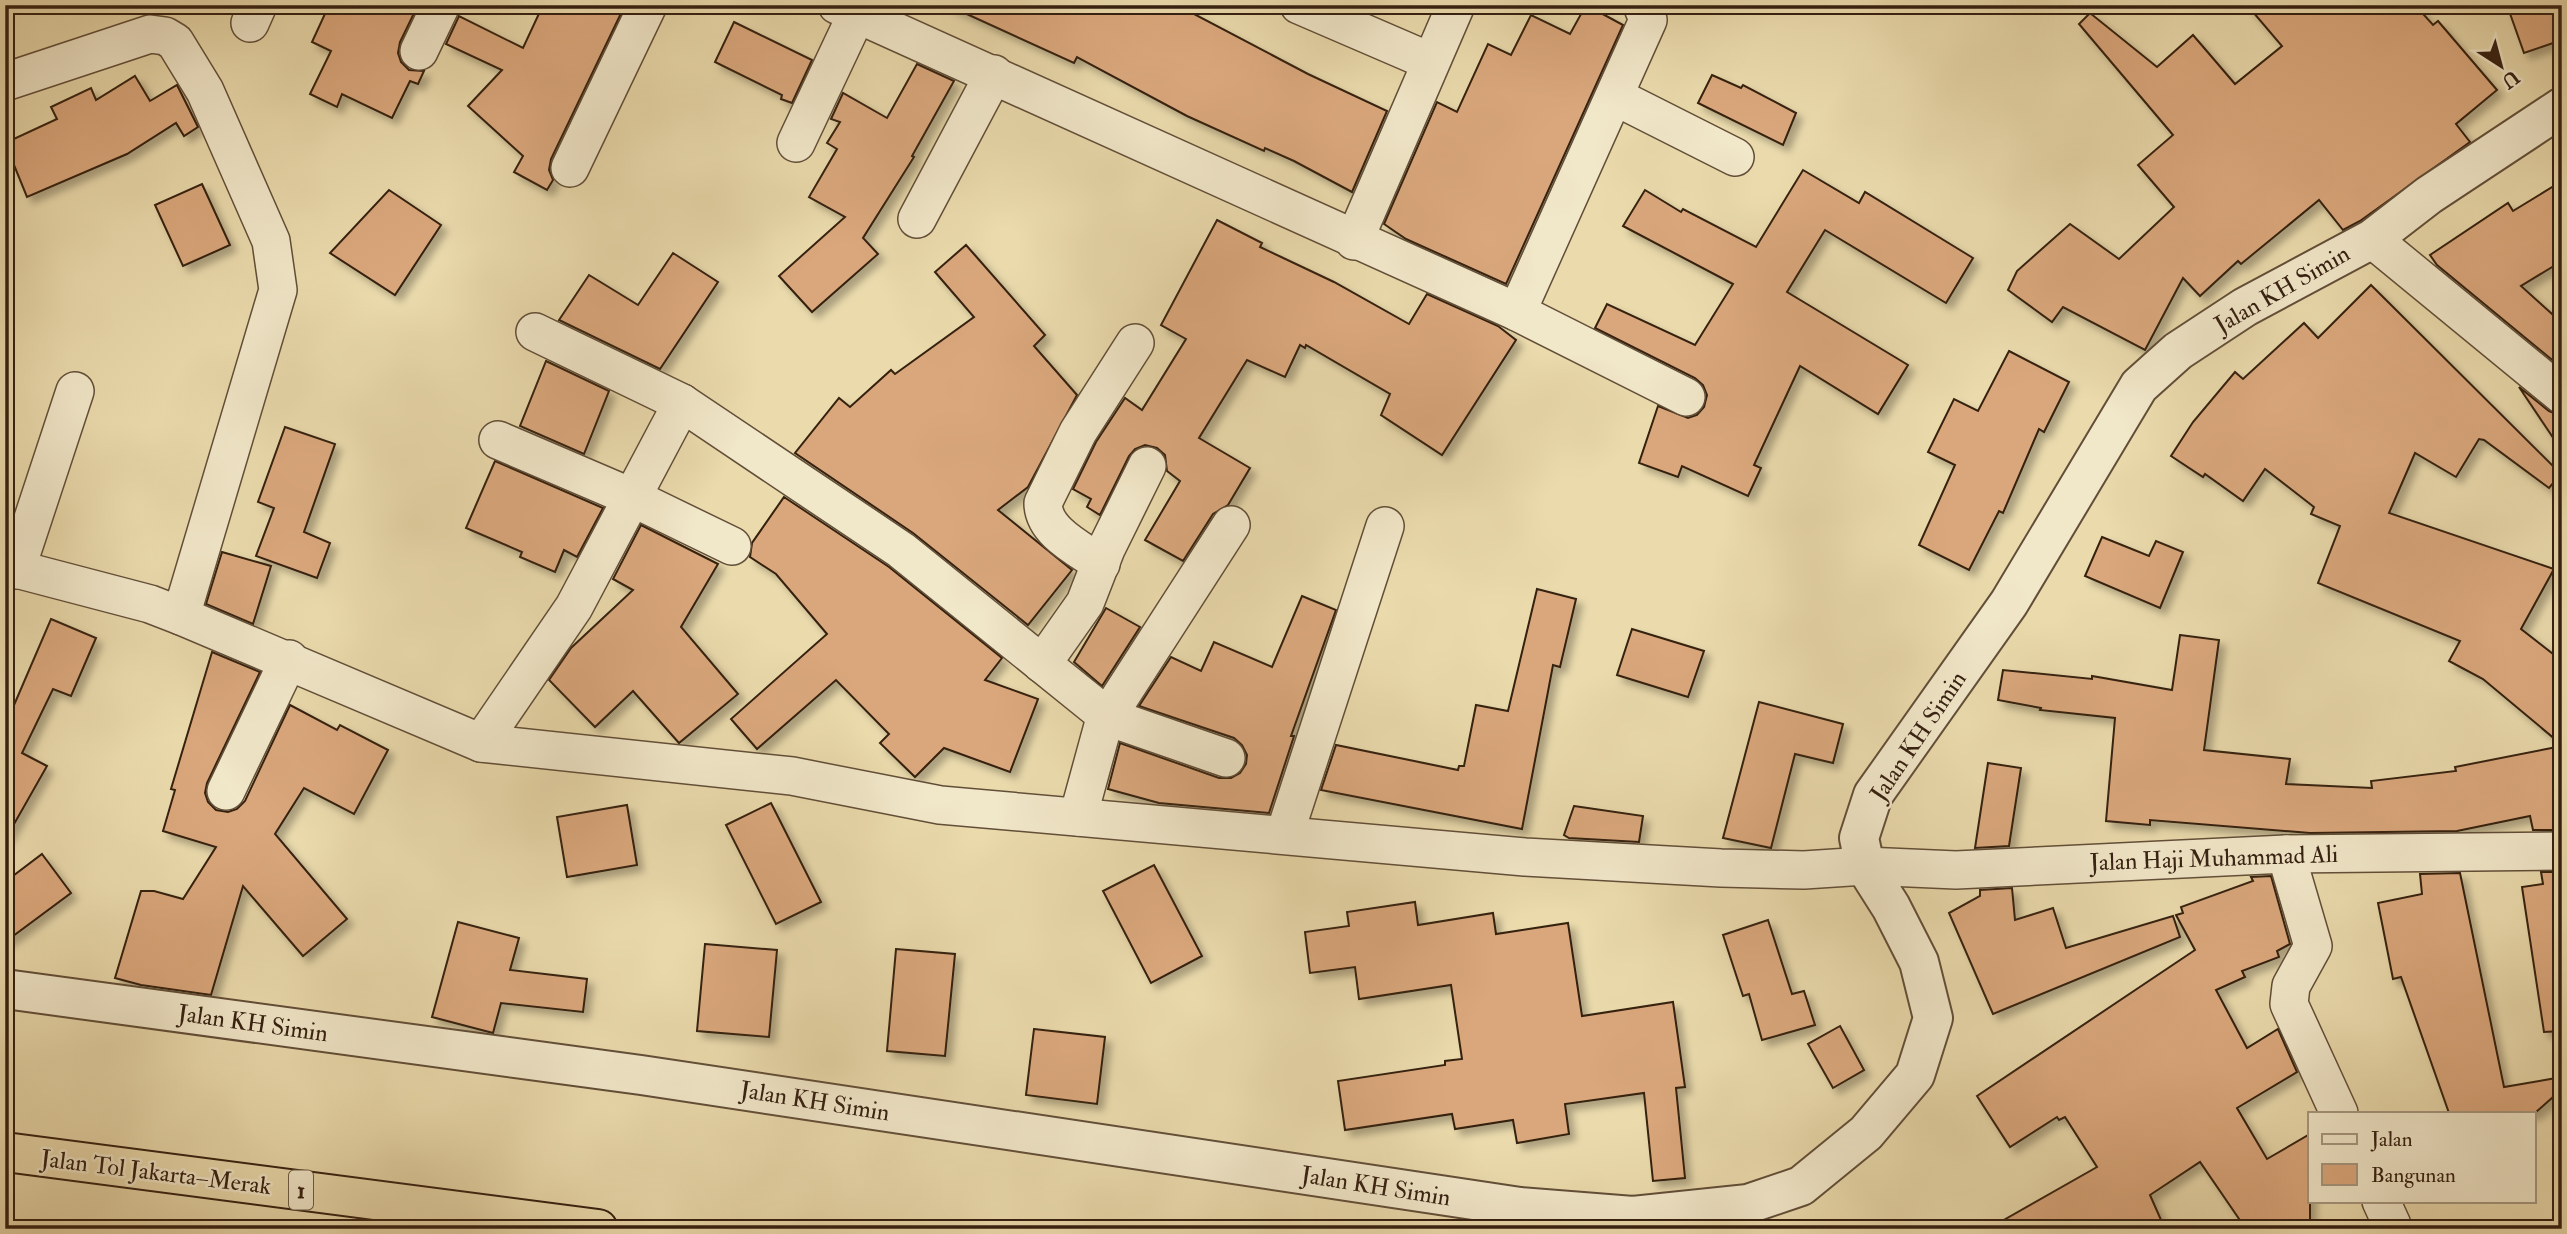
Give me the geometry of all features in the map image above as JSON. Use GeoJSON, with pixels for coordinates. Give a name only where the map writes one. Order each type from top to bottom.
{"type":"FeatureCollection","features":[{"type":"Feature","properties":{"kind":"highway","name":"Jalan Tol Jakarta–Merak"},"geometry":{"type":"LineString","coordinates":[[5,1152],[598,1229]]}},
{"type":"Feature","properties":{"kind":"street"},"geometry":{"type":"LineString","coordinates":[[419,51],[441,5]]}},
{"type":"Feature","properties":{"kind":"street"},"geometry":{"type":"LineString","coordinates":[[570,168],[648,5]]}},
{"type":"Feature","properties":{"kind":"street"},"geometry":{"type":"LineString","coordinates":[[1299,5],[1429,61]]}},
{"type":"Feature","properties":{"kind":"street"},"geometry":{"type":"LineString","coordinates":[[1354,241],[1429,61],[1456,5]]}},
{"type":"Feature","properties":{"kind":"street"},"geometry":{"type":"LineString","coordinates":[[1517,312],[1616,97],[1648,20],[1642,5]]}},
{"type":"Feature","properties":{"kind":"street"},"geometry":{"type":"LineString","coordinates":[[796,144],[852,8],[1354,241],[1517,312],[1686,397]]}},
{"type":"Feature","properties":{"kind":"street"},"geometry":{"type":"LineString","coordinates":[[5,82],[150,34],[165,36],[182,51],[205,91],[271,241],[278,289],[181,616]]}},
{"type":"Feature","properties":{"kind":"street"},"geometry":{"type":"LineString","coordinates":[[917,219],[994,74]]}},
{"type":"Feature","properties":{"kind":"street"},"geometry":{"type":"LineString","coordinates":[[1616,97],[1735,158]]}},
{"type":"Feature","properties":{"kind":"street","name":"Jalan KH Simin"},"geometry":{"type":"LineString","coordinates":[[5,989],[641,1075],[1506,1205],[1633,1216],[1748,1204],[1801,1186],[1866,1133],[1915,1075],[1933,1018],[1919,962],[1891,906],[1866,866],[1859,838],[1873,795],[2009,603],[2140,386],[2178,351],[2245,307],[2372,239],[2429,195],[2562,107]]}},
{"type":"Feature","properties":{"kind":"street"},"geometry":{"type":"LineString","coordinates":[[2372,239],[2562,396]]}},
{"type":"Feature","properties":{"kind":"street"},"geometry":{"type":"LineString","coordinates":[[536,332],[682,403],[901,550],[1108,717],[1226,758]]}},
{"type":"Feature","properties":{"kind":"street"},"geometry":{"type":"LineString","coordinates":[[1101,564],[1050,526],[1043,512],[1043,503],[1078,432],[1135,343]]}},
{"type":"Feature","properties":{"kind":"street"},"geometry":{"type":"LineString","coordinates":[[11,568],[75,391]]}},
{"type":"Feature","properties":{"kind":"street"},"geometry":{"type":"LineString","coordinates":[[481,743],[574,607],[682,403]]}},
{"type":"Feature","properties":{"kind":"street"},"geometry":{"type":"LineString","coordinates":[[498,440],[631,497],[732,546]]}},
{"type":"Feature","properties":{"kind":"street"},"geometry":{"type":"LineString","coordinates":[[1042,664],[1085,603],[1147,466]]}},
{"type":"Feature","properties":{"kind":"street"},"geometry":{"type":"LineString","coordinates":[[1077,817],[1108,717],[1231,525]]}},
{"type":"Feature","properties":{"kind":"street"},"geometry":{"type":"LineString","coordinates":[[1285,833],[1385,526]]}},
{"type":"Feature","properties":{"kind":"street","name":"Jalan Haji Muhammad Ali"},"geometry":{"type":"LineString","coordinates":[[11,568],[150,604],[289,659],[400,711],[481,743],[792,776],[940,805],[1285,833],[1551,859],[1735,868],[1866,866],[1956,870],[2286,854],[2562,851]]}},
{"type":"Feature","properties":{"kind":"street"},"geometry":{"type":"LineString","coordinates":[[226,791],[289,659]]}},
{"type":"Feature","properties":{"kind":"street"},"geometry":{"type":"LineString","coordinates":[[2286,854],[2313,946],[2291,986],[2289,1004],[2339,1112]]}},
{"type":"Feature","properties":{"kind":"building"},"geometry":{"type":"Polygon","coordinates":[[[329,5],[418,5],[400,42],[398,53],[401,62],[409,70],[424,71],[418,84],[410,81],[392,118],[342,94],[337,107],[310,94],[331,51],[312,42],[329,5]]]}},
{"type":"Feature","properties":{"kind":"building"},"geometry":{"type":"Polygon","coordinates":[[[543,5],[625,5],[551,159],[549,170],[553,180],[547,190],[514,172],[523,156],[468,106],[502,70],[446,44],[459,16],[523,48],[543,5]]]}},
{"type":"Feature","properties":{"kind":"building"},"geometry":{"type":"Polygon","coordinates":[[[947,5],[1177,5],[1308,74],[1387,111],[1352,192],[1294,161],[1265,148],[1264,151],[1187,116],[1077,57],[1074,63],[947,5]]]}},
{"type":"Feature","properties":{"kind":"building"},"geometry":{"type":"Polygon","coordinates":[[[1586,5],[1623,25],[1506,284],[1406,239],[1384,224],[1437,102],[1457,112],[1488,44],[1511,55],[1531,15],[1570,34],[1586,5]]]}},
{"type":"Feature","properties":{"kind":"building"},"geometry":{"type":"Polygon","coordinates":[[[2247,5],[2415,5],[2433,25],[2438,21],[2497,90],[2456,124],[2470,142],[2360,221],[2343,230],[2319,200],[2241,264],[2238,261],[2200,296],[2183,278],[2145,350],[2063,307],[2052,322],[2008,290],[2017,271],[2070,224],[2119,259],[2174,207],[2138,165],[2173,135],[2079,24],[2090,13],[2157,67],[2193,35],[2235,84],[2282,46],[2247,5]]]}},
{"type":"Feature","properties":{"kind":"building"},"geometry":{"type":"Polygon","coordinates":[[[2507,5],[2562,5],[2562,40],[2524,53],[2507,5]]]}},
{"type":"Feature","properties":{"kind":"building"},"geometry":{"type":"Polygon","coordinates":[[[734,22],[812,60],[792,103],[781,99],[782,95],[715,62],[734,22]]]}},
{"type":"Feature","properties":{"kind":"building"},"geometry":{"type":"Polygon","coordinates":[[[917,64],[954,81],[912,156],[914,157],[863,238],[878,254],[812,312],[779,276],[845,217],[809,197],[837,149],[827,143],[840,122],[831,119],[843,93],[887,118],[917,64]]]}},
{"type":"Feature","properties":{"kind":"building"},"geometry":{"type":"Polygon","coordinates":[[[1712,75],[1741,88],[1743,85],[1796,113],[1783,145],[1698,103],[1712,75]]]}},
{"type":"Feature","properties":{"kind":"building"},"geometry":{"type":"Polygon","coordinates":[[[135,76],[150,101],[177,85],[198,127],[184,136],[176,123],[127,154],[27,197],[5,143],[57,119],[51,107],[91,88],[96,100],[135,76]]]}},
{"type":"Feature","properties":{"kind":"building"},"geometry":{"type":"Polygon","coordinates":[[[1803,170],[1859,203],[1865,192],[1973,258],[1946,303],[1825,230],[1787,292],[1908,365],[1878,414],[1800,366],[1754,465],[1761,468],[1748,496],[1682,466],[1678,477],[1639,463],[1658,406],[1688,418],[1697,415],[1704,407],[1707,395],[1703,385],[1695,378],[1595,328],[1607,304],[1695,345],[1733,284],[1623,226],[1645,190],[1681,212],[1683,209],[1756,247],[1803,170]]]}},
{"type":"Feature","properties":{"kind":"building"},"geometry":{"type":"Polygon","coordinates":[[[2562,181],[2562,261],[2521,286],[2562,323],[2562,368],[2437,265],[2430,255],[2508,203],[2513,211],[2562,181]]]}},
{"type":"Feature","properties":{"kind":"building"},"geometry":{"type":"Polygon","coordinates":[[[202,184],[230,245],[183,266],[155,205],[202,184]]]}},
{"type":"Feature","properties":{"kind":"building"},"geometry":{"type":"Polygon","coordinates":[[[389,190],[441,225],[395,295],[330,253],[389,190]]]}},
{"type":"Feature","properties":{"kind":"building"},"geometry":{"type":"Polygon","coordinates":[[[1217,220],[1262,243],[1260,247],[1334,282],[1409,324],[1427,294],[1498,326],[1516,340],[1442,455],[1381,415],[1390,394],[1306,345],[1305,348],[1300,345],[1285,377],[1247,360],[1199,438],[1250,468],[1228,505],[1213,514],[1183,561],[1145,540],[1180,481],[1167,471],[1165,455],[1157,448],[1145,445],[1135,449],[1129,456],[1100,515],[1087,507],[1091,499],[1073,489],[1096,442],[1125,398],[1142,410],[1186,339],[1161,325],[1217,220]]]}},
{"type":"Feature","properties":{"kind":"building"},"geometry":{"type":"Polygon","coordinates":[[[966,245],[1045,335],[1034,346],[1077,395],[1028,487],[998,510],[1072,570],[1028,625],[913,533],[795,453],[839,398],[850,407],[891,370],[895,374],[974,317],[935,272],[966,245]]]}},
{"type":"Feature","properties":{"kind":"building"},"geometry":{"type":"Polygon","coordinates":[[[673,253],[718,282],[660,369],[559,320],[589,275],[638,305],[673,253]]]}},
{"type":"Feature","properties":{"kind":"building"},"geometry":{"type":"Polygon","coordinates":[[[2371,285],[2561,474],[2549,488],[2479,439],[2456,477],[2415,453],[2389,513],[2554,569],[2521,629],[2562,661],[2562,745],[2483,679],[2449,661],[2460,641],[2318,583],[2340,526],[2311,514],[2314,507],[2265,469],[2243,501],[2205,474],[2203,477],[2171,456],[2193,422],[2235,372],[2243,379],[2304,323],[2318,338],[2371,285]]]}},
{"type":"Feature","properties":{"kind":"building"},"geometry":{"type":"Polygon","coordinates":[[[2009,351],[2069,382],[2044,432],[2039,429],[2003,513],[1999,511],[1969,570],[1919,545],[1955,465],[1928,452],[1954,399],[1978,411],[2009,351]]]}},
{"type":"Feature","properties":{"kind":"building"},"geometry":{"type":"Polygon","coordinates":[[[546,361],[609,391],[584,454],[520,426],[546,361]]]}},
{"type":"Feature","properties":{"kind":"building"},"geometry":{"type":"Polygon","coordinates":[[[2519,387],[2549,411],[2562,416],[2562,451],[2519,387]]]}},
{"type":"Feature","properties":{"kind":"building"},"geometry":{"type":"Polygon","coordinates":[[[285,427],[335,444],[304,532],[330,543],[317,578],[256,556],[274,508],[258,502],[285,427]]]}},
{"type":"Feature","properties":{"kind":"building"},"geometry":{"type":"Polygon","coordinates":[[[495,461],[603,508],[577,557],[564,550],[555,572],[520,557],[522,552],[466,528],[495,461]]]}},
{"type":"Feature","properties":{"kind":"building"},"geometry":{"type":"Polygon","coordinates":[[[784,497],[889,567],[1002,658],[985,680],[1038,699],[1010,772],[944,748],[915,777],[880,743],[889,734],[836,680],[757,749],[731,719],[827,634],[776,574],[750,557],[752,543],[784,497]]]}},
{"type":"Feature","properties":{"kind":"building"},"geometry":{"type":"Polygon","coordinates":[[[641,525],[718,564],[681,627],[738,694],[679,743],[633,691],[595,727],[549,680],[571,648],[633,590],[613,579],[641,525]]]}},
{"type":"Feature","properties":{"kind":"building"},"geometry":{"type":"Polygon","coordinates":[[[2102,537],[2149,556],[2156,541],[2183,552],[2160,608],[2085,576],[2102,537]]]}},
{"type":"Feature","properties":{"kind":"building"},"geometry":{"type":"Polygon","coordinates":[[[222,552],[271,566],[253,624],[206,604],[222,552]]]}},
{"type":"Feature","properties":{"kind":"building"},"geometry":{"type":"Polygon","coordinates":[[[1537,589],[1576,599],[1560,667],[1553,665],[1522,829],[1321,790],[1336,745],[1458,770],[1459,766],[1464,766],[1476,705],[1508,711],[1537,589]]]}},
{"type":"Feature","properties":{"kind":"building"},"geometry":{"type":"Polygon","coordinates":[[[1302,596],[1336,610],[1291,736],[1294,736],[1269,813],[1159,803],[1108,789],[1120,743],[1219,778],[1231,778],[1240,773],[1246,764],[1247,755],[1242,745],[1234,738],[1139,706],[1171,657],[1201,671],[1214,642],[1272,667],[1302,596]]]}},
{"type":"Feature","properties":{"kind":"building"},"geometry":{"type":"Polygon","coordinates":[[[1106,608],[1140,627],[1102,686],[1074,662],[1106,608]]]}},
{"type":"Feature","properties":{"kind":"building"},"geometry":{"type":"Polygon","coordinates":[[[51,619],[96,638],[71,696],[53,689],[22,753],[47,766],[5,840],[5,726],[51,619]]]}},
{"type":"Feature","properties":{"kind":"building"},"geometry":{"type":"Polygon","coordinates":[[[1632,629],[1704,651],[1688,697],[1617,675],[1632,629]]]}},
{"type":"Feature","properties":{"kind":"building"},"geometry":{"type":"Polygon","coordinates":[[[2180,635],[2219,640],[2204,750],[2290,759],[2286,784],[2372,788],[2371,781],[2456,771],[2455,767],[2562,746],[2562,830],[2533,830],[2530,816],[2457,831],[2310,833],[2150,820],[2150,825],[2106,821],[2115,718],[2040,710],[2041,708],[1998,700],[2003,670],[2092,679],[2092,676],[2172,690],[2180,635]]]}},
{"type":"Feature","properties":{"kind":"building"},"geometry":{"type":"Polygon","coordinates":[[[212,652],[260,672],[207,783],[205,793],[208,802],[216,810],[228,812],[237,809],[245,801],[290,705],[337,730],[340,725],[388,750],[354,814],[304,788],[275,834],[347,919],[303,956],[243,886],[211,995],[141,985],[115,978],[141,891],[154,891],[183,899],[216,847],[163,831],[175,790],[171,789],[212,652]]]}},
{"type":"Feature","properties":{"kind":"building"},"geometry":{"type":"Polygon","coordinates":[[[1759,702],[1843,724],[1833,763],[1795,754],[1771,848],[1723,838],[1759,702]]]}},
{"type":"Feature","properties":{"kind":"building"},"geometry":{"type":"Polygon","coordinates":[[[1988,763],[2021,768],[2009,846],[1975,848],[1988,763]]]}},
{"type":"Feature","properties":{"kind":"building"},"geometry":{"type":"Polygon","coordinates":[[[771,803],[821,902],[776,924],[726,825],[771,803]]]}},
{"type":"Feature","properties":{"kind":"building"},"geometry":{"type":"Polygon","coordinates":[[[627,805],[637,865],[567,877],[557,817],[627,805]]]}},
{"type":"Feature","properties":{"kind":"building"},"geometry":{"type":"Polygon","coordinates":[[[1574,806],[1643,816],[1639,842],[1569,838],[1564,835],[1574,806]]]}},
{"type":"Feature","properties":{"kind":"building"},"geometry":{"type":"Polygon","coordinates":[[[42,854],[71,893],[5,942],[5,882],[42,854]]]}},
{"type":"Feature","properties":{"kind":"building"},"geometry":{"type":"Polygon","coordinates":[[[1154,865],[1202,956],[1151,983],[1103,891],[1154,865]]]}},
{"type":"Feature","properties":{"kind":"building"},"geometry":{"type":"Polygon","coordinates":[[[2541,872],[2562,872],[2562,1031],[2544,1032],[2522,887],[2543,884],[2541,872]]]}},
{"type":"Feature","properties":{"kind":"building"},"geometry":{"type":"Polygon","coordinates":[[[2460,873],[2504,1087],[2562,1077],[2562,1089],[2536,1112],[2449,1112],[2401,977],[2393,979],[2378,903],[2422,894],[2420,874],[2460,873]]]}},
{"type":"Feature","properties":{"kind":"building"},"geometry":{"type":"Polygon","coordinates":[[[2271,876],[2290,944],[2277,951],[2279,957],[2242,971],[2245,977],[2216,990],[2247,1048],[2278,1029],[2297,1072],[2237,1108],[2267,1159],[2308,1135],[2310,1229],[2246,1229],[2200,1162],[2150,1195],[2165,1229],[1988,1229],[2097,1167],[2065,1117],[2059,1120],[2057,1117],[2010,1147],[1977,1096],[2195,950],[2176,915],[2183,913],[2181,907],[2253,881],[2251,877],[2271,876]]]}},
{"type":"Feature","properties":{"kind":"building"},"geometry":{"type":"Polygon","coordinates":[[[2012,888],[2015,920],[2053,908],[2066,948],[2173,916],[2180,937],[1993,1014],[1949,913],[1980,896],[1980,890],[2012,888]]]}},
{"type":"Feature","properties":{"kind":"building"},"geometry":{"type":"Polygon","coordinates":[[[1415,902],[1418,925],[1493,913],[1496,934],[1568,923],[1582,1016],[1673,1002],[1685,1087],[1676,1088],[1685,1178],[1653,1181],[1644,1093],[1565,1104],[1569,1134],[1517,1143],[1513,1120],[1455,1129],[1452,1114],[1345,1130],[1338,1081],[1445,1065],[1445,1061],[1462,1059],[1451,985],[1359,999],[1355,967],[1310,973],[1305,932],[1349,926],[1347,912],[1415,902]]]}},
{"type":"Feature","properties":{"kind":"building"},"geometry":{"type":"Polygon","coordinates":[[[1768,920],[1792,994],[1804,991],[1815,1025],[1762,1040],[1749,994],[1743,996],[1723,935],[1768,920]]]}},
{"type":"Feature","properties":{"kind":"building"},"geometry":{"type":"Polygon","coordinates":[[[458,922],[519,938],[510,970],[587,979],[583,1012],[501,1003],[493,1033],[432,1017],[458,922]]]}},
{"type":"Feature","properties":{"kind":"building"},"geometry":{"type":"Polygon","coordinates":[[[705,944],[777,950],[769,1037],[697,1031],[705,944]]]}},
{"type":"Feature","properties":{"kind":"building"},"geometry":{"type":"Polygon","coordinates":[[[896,949],[955,954],[945,1056],[887,1051],[896,949]]]}},
{"type":"Feature","properties":{"kind":"building"},"geometry":{"type":"Polygon","coordinates":[[[1840,1026],[1864,1070],[1833,1088],[1808,1044],[1840,1026]]]}},
{"type":"Feature","properties":{"kind":"building"},"geometry":{"type":"Polygon","coordinates":[[[1034,1029],[1105,1037],[1097,1104],[1026,1095],[1034,1029]]]}}]}
